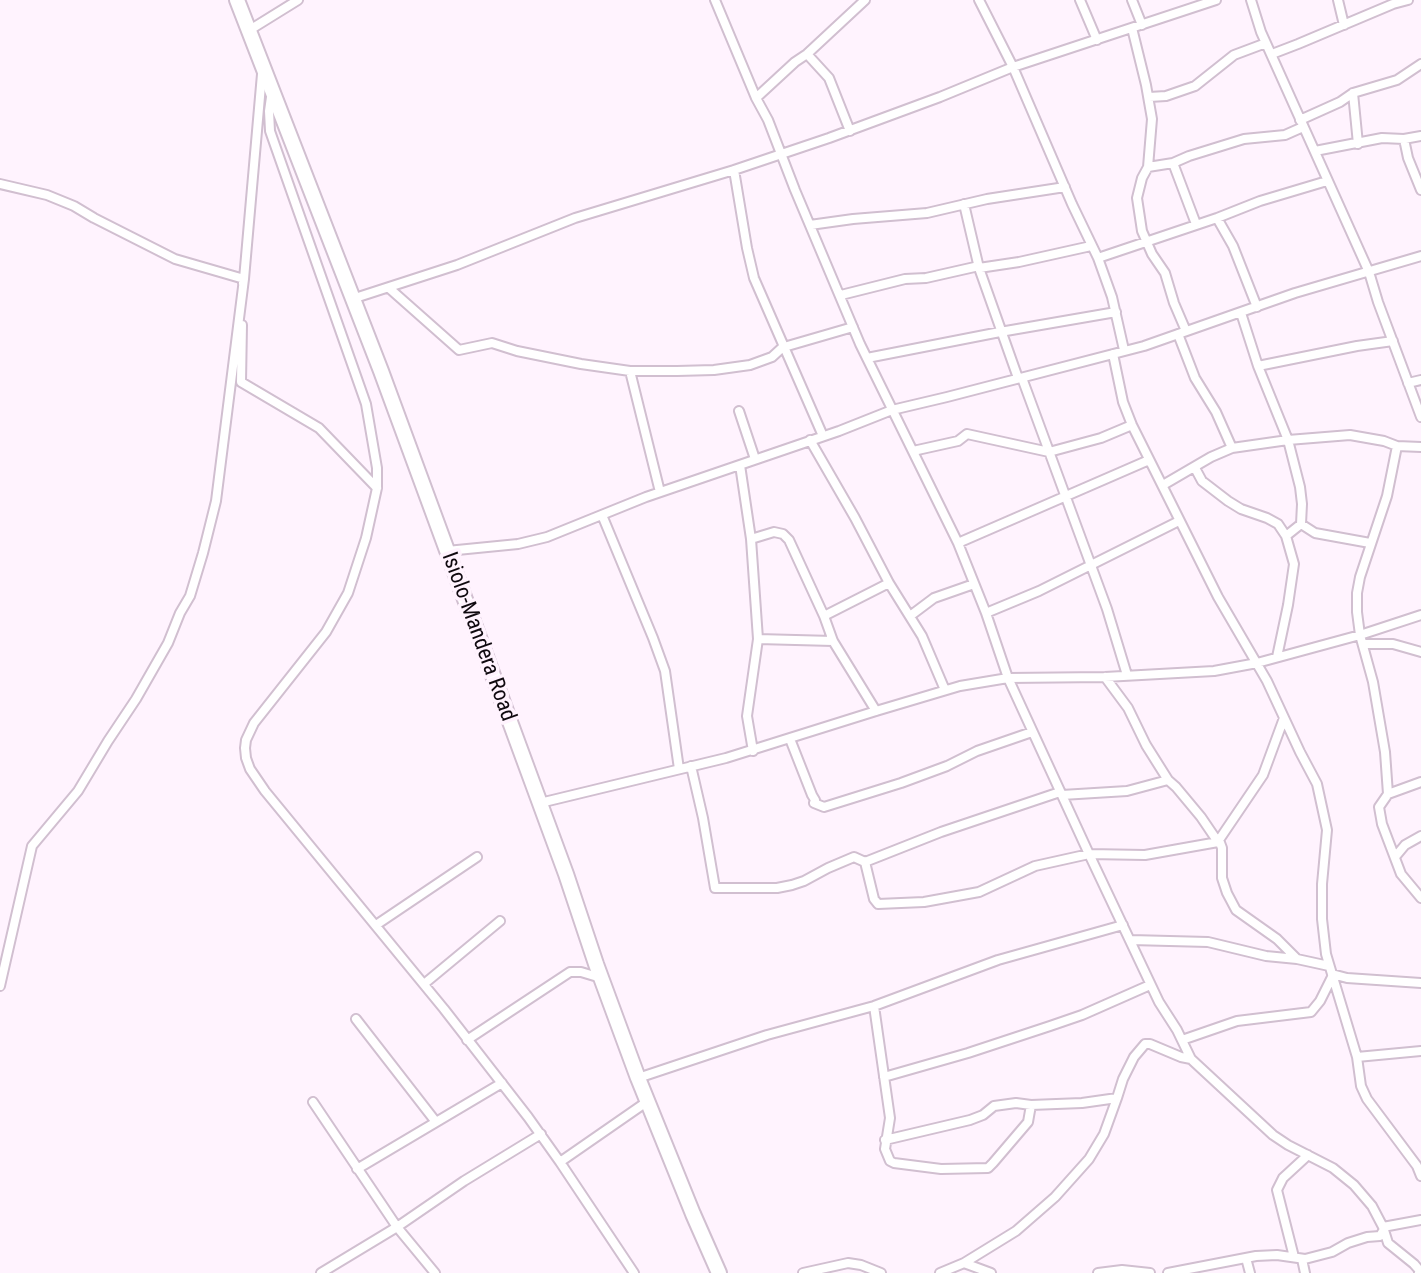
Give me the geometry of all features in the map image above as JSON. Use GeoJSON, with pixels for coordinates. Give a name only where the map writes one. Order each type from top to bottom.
{"type":"FeatureCollection","features":[{"type":"Feature","properties":{"kind":"highway","name":"Isiolo-Mandera Road"},"geometry":{"type":"LineString","coordinates":[[237,0],[381,371],[638,1078],[719,1273]]}},
{"type":"Feature","properties":{"kind":"street"},"geometry":{"type":"LineString","coordinates":[[248,31],[298,0]]}},
{"type":"Feature","properties":{"kind":"street"},"geometry":{"type":"LineString","coordinates":[[715,0],[853,327],[958,543],[1008,678],[1150,985],[1191,1059],[1273,1135],[1333,1168],[1354,1185],[1372,1206],[1388,1243],[1414,1264],[1419,1273]]}},
{"type":"Feature","properties":{"kind":"street"},"geometry":{"type":"LineString","coordinates":[[756,98],[865,0]]}},
{"type":"Feature","properties":{"kind":"street"},"geometry":{"type":"LineString","coordinates":[[979,0],[1013,67],[1098,258],[1116,312],[1124,350]]}},
{"type":"Feature","properties":{"kind":"street"},"geometry":{"type":"LineString","coordinates":[[1080,0],[1097,40]]}},
{"type":"Feature","properties":{"kind":"street"},"geometry":{"type":"LineString","coordinates":[[1132,0],[1152,129],[1148,167],[1137,198],[1139,217],[1146,242],[1164,269],[1195,378],[1216,412],[1232,448]]}},
{"type":"Feature","properties":{"kind":"street"},"geometry":{"type":"LineString","coordinates":[[352,300],[457,265],[575,218],[781,155],[1013,67],[1137,26],[1195,3],[1216,0]]}},
{"type":"Feature","properties":{"kind":"street"},"geometry":{"type":"LineString","coordinates":[[1251,0],[1301,124],[1369,272],[1421,417]]}},
{"type":"Feature","properties":{"kind":"street"},"geometry":{"type":"LineString","coordinates":[[1338,0],[1344,25]]}},
{"type":"Feature","properties":{"kind":"street"},"geometry":{"type":"LineString","coordinates":[[1272,54],[1408,0]]}},
{"type":"Feature","properties":{"kind":"street"},"geometry":{"type":"LineString","coordinates":[[1149,97],[1166,96],[1195,86],[1234,55],[1266,43]]}},
{"type":"Feature","properties":{"kind":"street"},"geometry":{"type":"LineString","coordinates":[[807,54],[829,78],[850,131]]}},
{"type":"Feature","properties":{"kind":"street"},"geometry":{"type":"LineString","coordinates":[[1148,167],[1173,163],[1236,141],[1285,135],[1353,93],[1397,80],[1421,64]]}},
{"type":"Feature","properties":{"kind":"street"},"geometry":{"type":"LineString","coordinates":[[0,986],[32,846],[78,791],[136,699],[190,596],[216,501],[244,279],[262,65]]}},
{"type":"Feature","properties":{"kind":"street"},"geometry":{"type":"LineString","coordinates":[[273,93],[269,111],[270,131],[366,404],[377,468],[377,488],[366,538],[348,593],[326,632],[254,723],[245,748],[250,769],[541,1134],[632,1270],[620,1273]]}},
{"type":"Feature","properties":{"kind":"street"},"geometry":{"type":"LineString","coordinates":[[1353,93],[1358,144]]}},
{"type":"Feature","properties":{"kind":"street"},"geometry":{"type":"LineString","coordinates":[[1315,151],[1382,138],[1421,136]]}},
{"type":"Feature","properties":{"kind":"street"},"geometry":{"type":"LineString","coordinates":[[1404,139],[1421,190]]}},
{"type":"Feature","properties":{"kind":"street"},"geometry":{"type":"LineString","coordinates":[[1173,163],[1196,224]]}},
{"type":"Feature","properties":{"kind":"street"},"geometry":{"type":"LineString","coordinates":[[734,170],[754,278],[823,436]]}},
{"type":"Feature","properties":{"kind":"street"},"geometry":{"type":"LineString","coordinates":[[1098,258],[1327,181]]}},
{"type":"Feature","properties":{"kind":"street"},"geometry":{"type":"LineString","coordinates":[[0,184],[47,195],[175,259],[244,279]]}},
{"type":"Feature","properties":{"kind":"street"},"geometry":{"type":"LineString","coordinates":[[810,225],[927,213],[1065,187]]}},
{"type":"Feature","properties":{"kind":"street"},"geometry":{"type":"LineString","coordinates":[[964,204],[979,267],[1000,332],[1066,497],[1107,609],[1127,675]]}},
{"type":"Feature","properties":{"kind":"street"},"geometry":{"type":"LineString","coordinates":[[1217,218],[1233,246],[1257,307]]}},
{"type":"Feature","properties":{"kind":"street"},"geometry":{"type":"LineString","coordinates":[[841,295],[905,279],[922,279],[1019,262],[1091,246]]}},
{"type":"Feature","properties":{"kind":"street"},"geometry":{"type":"LineString","coordinates":[[446,551],[533,541],[660,492],[892,410],[1144,346],[1295,293],[1421,256]]}},
{"type":"Feature","properties":{"kind":"street"},"geometry":{"type":"LineString","coordinates":[[244,279],[241,382],[319,428],[377,488]]}},
{"type":"Feature","properties":{"kind":"street"},"geometry":{"type":"LineString","coordinates":[[389,288],[459,350],[492,343],[581,364],[630,371],[714,370],[742,366],[772,357],[784,346],[853,327]]}},
{"type":"Feature","properties":{"kind":"street"},"geometry":{"type":"LineString","coordinates":[[867,358],[1116,312]]}},
{"type":"Feature","properties":{"kind":"street"},"geometry":{"type":"LineString","coordinates":[[1241,313],[1258,366],[1288,440],[1302,494],[1301,524],[1286,536]]}},
{"type":"Feature","properties":{"kind":"street"},"geometry":{"type":"LineString","coordinates":[[1258,366],[1393,341]]}},
{"type":"Feature","properties":{"kind":"street"},"geometry":{"type":"LineString","coordinates":[[1113,354],[1123,402],[1132,425],[1317,784],[1327,830],[1322,919],[1331,972],[1357,1057],[1363,1094],[1419,1165],[1421,1176]]}},
{"type":"Feature","properties":{"kind":"street"},"geometry":{"type":"LineString","coordinates":[[630,371],[660,492]]}},
{"type":"Feature","properties":{"kind":"street"},"geometry":{"type":"LineString","coordinates":[[1408,383],[1421,380]]}},
{"type":"Feature","properties":{"kind":"street"},"geometry":{"type":"LineString","coordinates":[[739,411],[755,459]]}},
{"type":"Feature","properties":{"kind":"street"},"geometry":{"type":"LineString","coordinates":[[913,451],[958,441],[967,434],[1049,452],[1101,438],[1132,425]]}},
{"type":"Feature","properties":{"kind":"street"},"geometry":{"type":"LineString","coordinates":[[1163,485],[1232,448],[1350,435],[1397,446],[1421,447]]}},
{"type":"Feature","properties":{"kind":"street"},"geometry":{"type":"LineString","coordinates":[[810,440],[927,646],[945,690]]}},
{"type":"Feature","properties":{"kind":"street"},"geometry":{"type":"LineString","coordinates":[[1388,794],[1385,752],[1357,612],[1357,593],[1380,518],[1397,446]]}},
{"type":"Feature","properties":{"kind":"street"},"geometry":{"type":"LineString","coordinates":[[958,543],[1149,460]]}},
{"type":"Feature","properties":{"kind":"street"},"geometry":{"type":"LineString","coordinates":[[740,465],[751,539],[758,639],[747,716],[753,751]]}},
{"type":"Feature","properties":{"kind":"street"},"geometry":{"type":"LineString","coordinates":[[1195,468],[1202,481],[1228,501],[1278,524],[1286,536],[1294,564],[1277,657]]}},
{"type":"Feature","properties":{"kind":"street"},"geometry":{"type":"LineString","coordinates":[[602,515],[665,671],[679,769]]}},
{"type":"Feature","properties":{"kind":"street"},"geometry":{"type":"LineString","coordinates":[[986,613],[1039,591],[1179,521]]}},
{"type":"Feature","properties":{"kind":"street"},"geometry":{"type":"LineString","coordinates":[[1301,524],[1315,533],[1370,543]]}},
{"type":"Feature","properties":{"kind":"street"},"geometry":{"type":"LineString","coordinates":[[751,539],[774,532],[785,536],[833,641],[876,711]]}},
{"type":"Feature","properties":{"kind":"street"},"geometry":{"type":"LineString","coordinates":[[824,616],[889,583]]}},
{"type":"Feature","properties":{"kind":"street"},"geometry":{"type":"LineString","coordinates":[[910,616],[934,598],[974,584]]}},
{"type":"Feature","properties":{"kind":"street"},"geometry":{"type":"LineString","coordinates":[[540,803],[753,751],[945,690],[1008,678],[1214,671],[1362,639],[1421,615]]}},
{"type":"Feature","properties":{"kind":"street"},"geometry":{"type":"LineString","coordinates":[[758,639],[833,641]]}},
{"type":"Feature","properties":{"kind":"street"},"geometry":{"type":"LineString","coordinates":[[1362,639],[1421,652]]}},
{"type":"Feature","properties":{"kind":"street"},"geometry":{"type":"LineString","coordinates":[[1105,677],[1128,708],[1168,780],[1201,817],[1222,848],[1222,878],[1236,910],[1277,939],[1297,959]]}},
{"type":"Feature","properties":{"kind":"street"},"geometry":{"type":"LineString","coordinates":[[865,862],[875,902],[881,905],[973,894],[1035,866],[1089,854],[1145,855],[1218,841],[1263,775],[1284,718]]}},
{"type":"Feature","properties":{"kind":"street"},"geometry":{"type":"LineString","coordinates":[[790,739],[814,803],[824,807],[901,783],[1032,732]]}},
{"type":"Feature","properties":{"kind":"street"},"geometry":{"type":"LineString","coordinates":[[691,766],[715,888],[777,888],[804,881],[854,857],[865,862],[941,832],[1061,794],[1127,791],[1168,780]]}},
{"type":"Feature","properties":{"kind":"street"},"geometry":{"type":"LineString","coordinates":[[1421,782],[1388,794],[1379,807],[1379,815],[1401,874],[1421,898]]}},
{"type":"Feature","properties":{"kind":"street"},"geometry":{"type":"LineString","coordinates":[[1395,857],[1405,845],[1421,836]]}},
{"type":"Feature","properties":{"kind":"street"},"geometry":{"type":"LineString","coordinates":[[376,925],[477,857]]}},
{"type":"Feature","properties":{"kind":"street"},"geometry":{"type":"LineString","coordinates":[[424,984],[500,921]]}},
{"type":"Feature","properties":{"kind":"street"},"geometry":{"type":"LineString","coordinates":[[638,1078],[767,1035],[874,1006],[998,960],[1123,925]]}},
{"type":"Feature","properties":{"kind":"street"},"geometry":{"type":"LineString","coordinates":[[1131,940],[1208,942],[1276,958],[1297,959],[1347,978],[1421,983]]}},
{"type":"Feature","properties":{"kind":"street"},"geometry":{"type":"LineString","coordinates":[[467,1040],[562,975],[576,971],[601,978]]}},
{"type":"Feature","properties":{"kind":"street"},"geometry":{"type":"LineString","coordinates":[[1182,1040],[1237,1021],[1311,1012],[1320,1001],[1331,972]]}},
{"type":"Feature","properties":{"kind":"street"},"geometry":{"type":"LineString","coordinates":[[884,1077],[1071,1019],[1150,985]]}},
{"type":"Feature","properties":{"kind":"street"},"geometry":{"type":"LineString","coordinates":[[874,1006],[890,1118],[885,1140],[890,1161],[941,1169],[988,1168],[1028,1122],[1031,1105]]}},
{"type":"Feature","properties":{"kind":"street"},"geometry":{"type":"LineString","coordinates":[[356,1019],[436,1122]]}},
{"type":"Feature","properties":{"kind":"street"},"geometry":{"type":"LineString","coordinates":[[940,1273],[964,1263],[1016,1231],[1044,1208],[1089,1159],[1104,1134],[1123,1079],[1145,1044],[1191,1059]]}},
{"type":"Feature","properties":{"kind":"street"},"geometry":{"type":"LineString","coordinates":[[1357,1057],[1421,1051]]}},
{"type":"Feature","properties":{"kind":"street"},"geometry":{"type":"LineString","coordinates":[[357,1169],[502,1083]]}},
{"type":"Feature","properties":{"kind":"street"},"geometry":{"type":"LineString","coordinates":[[885,1140],[970,1120],[994,1106],[1082,1103],[1117,1098]]}},
{"type":"Feature","properties":{"kind":"street"},"geometry":{"type":"LineString","coordinates":[[560,1162],[648,1101]]}},
{"type":"Feature","properties":{"kind":"street"},"geometry":{"type":"LineString","coordinates":[[313,1102],[397,1227],[435,1273]]}},
{"type":"Feature","properties":{"kind":"street"},"geometry":{"type":"LineString","coordinates":[[321,1273],[541,1134]]}},
{"type":"Feature","properties":{"kind":"street"},"geometry":{"type":"LineString","coordinates":[[1305,1273],[1277,1190],[1283,1178],[1308,1155]]}},
{"type":"Feature","properties":{"kind":"street"},"geometry":{"type":"LineString","coordinates":[[1383,1229],[1421,1220]]}},
{"type":"Feature","properties":{"kind":"street"},"geometry":{"type":"LineString","coordinates":[[1168,1273],[1271,1255],[1298,1258],[1323,1255],[1358,1240],[1380,1236],[1383,1229]]}},
{"type":"Feature","properties":{"kind":"street"},"geometry":{"type":"LineString","coordinates":[[1246,1258],[1250,1273]]}},
{"type":"Feature","properties":{"kind":"street"},"geometry":{"type":"LineString","coordinates":[[803,1273],[848,1263],[881,1273]]}},
{"type":"Feature","properties":{"kind":"street"},"geometry":{"type":"LineString","coordinates":[[964,1263],[991,1273]]}},
{"type":"Feature","properties":{"kind":"street"},"geometry":{"type":"LineString","coordinates":[[1098,1273],[1122,1270],[1150,1273]]}}]}
